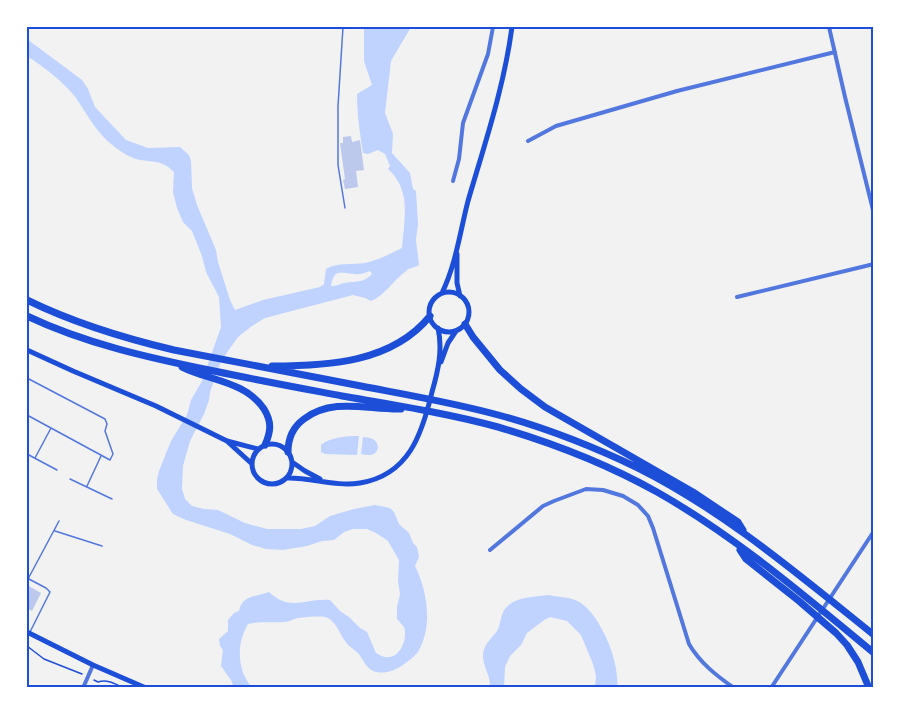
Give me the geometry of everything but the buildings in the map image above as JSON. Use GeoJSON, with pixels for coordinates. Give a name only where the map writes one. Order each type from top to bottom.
{"type":"FeatureCollection","features":[{"type":"Feature","properties":{"kind":"highway"},"geometry":{"type":"LineString","coordinates":[[27,300],[54,313],[135,340],[174,350],[441,401],[500,415],[589,446],[639,469],[690,498],[746,535],[874,635]]}},
{"type":"Feature","properties":{"kind":"highway"},"geometry":{"type":"LineString","coordinates":[[27,316],[89,340],[171,363],[414,408],[497,427],[544,441],[633,480],[703,521],[874,653]]}},
{"type":"Feature","properties":{"kind":"highway"},"geometry":{"type":"LineString","coordinates":[[255,366],[320,365],[367,356],[404,338],[430,316]]}},
{"type":"Feature","properties":{"kind":"highway"},"geometry":{"type":"LineString","coordinates":[[465,324],[500,370],[521,389],[545,406],[693,492],[738,522],[746,535]]}},
{"type":"Feature","properties":{"kind":"highway"},"geometry":{"type":"LineString","coordinates":[[171,363],[194,374],[216,379],[243,390],[256,399],[270,421],[270,432],[258,447]]}},
{"type":"Feature","properties":{"kind":"highway"},"geometry":{"type":"LineString","coordinates":[[288,452],[290,437],[296,426],[321,409],[337,406],[414,408]]}},
{"type":"Feature","properties":{"kind":"highway"},"geometry":{"type":"LineString","coordinates":[[801,598],[847,645],[858,662],[869,688]]}},
{"type":"Feature","properties":{"kind":"main road"},"geometry":{"type":"LineString","coordinates":[[456,331],[444,331],[438,328],[433,324],[429,311],[432,302],[442,293],[448,281],[502,85],[512,27]]}},
{"type":"Feature","properties":{"kind":"main road"},"geometry":{"type":"LineString","coordinates":[[457,249],[460,296]]}},
{"type":"Feature","properties":{"kind":"main road"},"geometry":{"type":"LineString","coordinates":[[286,477],[350,484],[368,481],[391,470],[405,458],[422,430],[448,343],[456,331],[465,324],[469,314],[467,303],[460,296],[449,292],[442,293]]}},
{"type":"Feature","properties":{"kind":"main road"},"geometry":{"type":"LineString","coordinates":[[438,328],[439,367]]}},
{"type":"Feature","properties":{"kind":"main road"},"geometry":{"type":"LineString","coordinates":[[27,350],[156,406],[227,441],[251,463]]}},
{"type":"Feature","properties":{"kind":"main road"},"geometry":{"type":"LineString","coordinates":[[227,441],[258,447],[278,444],[288,452],[292,462],[298,467],[327,482]]}},
{"type":"Feature","properties":{"kind":"main road"},"geometry":{"type":"LineString","coordinates":[[258,447],[251,463],[255,476],[261,481],[274,484],[280,482],[290,473],[292,462]]}},
{"type":"Feature","properties":{"kind":"main road"},"geometry":{"type":"LineString","coordinates":[[28,633],[146,688]]}},
{"type":"Feature","properties":{"kind":"street"},"geometry":{"type":"LineString","coordinates":[[453,181],[459,159],[463,123],[488,54],[493,27]]}},
{"type":"Feature","properties":{"kind":"street"},"geometry":{"type":"LineString","coordinates":[[829,27],[874,214]]}},
{"type":"Feature","properties":{"kind":"street"},"geometry":{"type":"LineString","coordinates":[[528,141],[556,126],[666,94],[835,52]]}},
{"type":"Feature","properties":{"kind":"street"},"geometry":{"type":"LineString","coordinates":[[737,297],[874,264]]}},
{"type":"Feature","properties":{"kind":"street"},"geometry":{"type":"LineString","coordinates":[[490,550],[543,506],[554,501],[586,489],[603,490],[623,496],[638,505],[648,516],[685,634],[695,653],[704,664],[734,688]]}},
{"type":"Feature","properties":{"kind":"street"},"geometry":{"type":"LineString","coordinates":[[771,688],[874,531]]}},
{"type":"Feature","properties":{"kind":"street"},"geometry":{"type":"LineString","coordinates":[[83,688],[93,665]]}},
{"type":"Feature","properties":{"kind":"lane"},"geometry":{"type":"LineString","coordinates":[[343,27],[338,106],[338,165],[345,208]]}},
{"type":"Feature","properties":{"kind":"lane"},"geometry":{"type":"LineString","coordinates":[[27,378],[105,419],[107,424],[105,431],[113,454],[110,460],[101,456],[27,415]]}},
{"type":"Feature","properties":{"kind":"lane"},"geometry":{"type":"LineString","coordinates":[[35,458],[51,428]]}},
{"type":"Feature","properties":{"kind":"lane"},"geometry":{"type":"LineString","coordinates":[[27,454],[57,470]]}},
{"type":"Feature","properties":{"kind":"lane"},"geometry":{"type":"LineString","coordinates":[[86,487],[101,456]]}},
{"type":"Feature","properties":{"kind":"lane"},"geometry":{"type":"LineString","coordinates":[[70,478],[112,499]]}},
{"type":"Feature","properties":{"kind":"lane"},"geometry":{"type":"LineString","coordinates":[[28,633],[50,596],[50,592],[28,578],[59,522]]}},
{"type":"Feature","properties":{"kind":"lane"},"geometry":{"type":"LineString","coordinates":[[54,531],[102,546]]}},
{"type":"Feature","properties":{"kind":"path"},"geometry":{"type":"LineString","coordinates":[[27,646],[44,659],[98,682],[110,681],[124,688]]}},
{"type":"Feature","properties":{"kind":"water"},"geometry":{"type":"Polygon","coordinates":[[[364,27],[411,27],[391,61],[385,113],[393,134],[392,153],[410,173],[413,189],[416,191],[418,224],[416,240],[419,265],[401,275],[381,295],[371,301],[353,295],[265,318],[238,337],[221,361],[204,414],[190,441],[183,466],[182,489],[185,499],[192,506],[218,510],[245,523],[267,529],[301,529],[315,526],[330,516],[354,509],[375,505],[390,508],[417,547],[419,557],[415,566],[423,586],[427,608],[426,630],[419,650],[414,656],[396,669],[381,673],[368,668],[358,653],[346,643],[335,624],[325,617],[304,617],[286,622],[248,624],[241,640],[240,657],[243,673],[252,688],[234,688],[221,666],[223,650],[219,639],[228,631],[228,620],[239,611],[246,599],[269,592],[291,603],[330,600],[367,632],[376,653],[390,657],[399,652],[404,643],[405,632],[397,619],[400,594],[399,560],[388,541],[367,529],[353,529],[344,532],[334,540],[307,546],[283,550],[266,549],[173,514],[157,489],[157,480],[171,441],[187,415],[191,400],[202,381],[221,327],[219,297],[206,272],[192,231],[183,222],[177,208],[173,192],[174,172],[161,163],[131,157],[110,143],[65,86],[27,56],[27,39],[82,80],[95,107],[126,140],[148,148],[180,147],[189,155],[192,188],[197,205],[216,250],[235,310],[263,300],[320,287],[324,284],[326,269],[330,267],[370,262],[402,248],[405,206],[401,186],[388,169],[390,166],[385,154],[378,150],[368,154],[363,153],[357,94],[372,85],[364,61],[364,27]],[[370,271],[358,274],[338,273],[331,286],[361,281],[372,274],[370,271]]]}},
{"type":"Feature","properties":{"kind":"water"},"geometry":{"type":"Polygon","coordinates":[[[359,436],[357,455],[321,452],[321,445],[329,440],[359,436]]]}},
{"type":"Feature","properties":{"kind":"water"},"geometry":{"type":"Polygon","coordinates":[[[363,437],[375,440],[378,448],[374,454],[361,454],[363,437]]]}},
{"type":"Feature","properties":{"kind":"water"},"geometry":{"type":"Polygon","coordinates":[[[549,595],[569,598],[581,603],[596,619],[608,642],[616,666],[617,688],[595,688],[596,676],[593,664],[581,635],[567,621],[550,617],[527,633],[521,645],[510,656],[505,667],[504,688],[490,688],[483,652],[498,629],[503,611],[520,599],[549,595]]]}}]}
